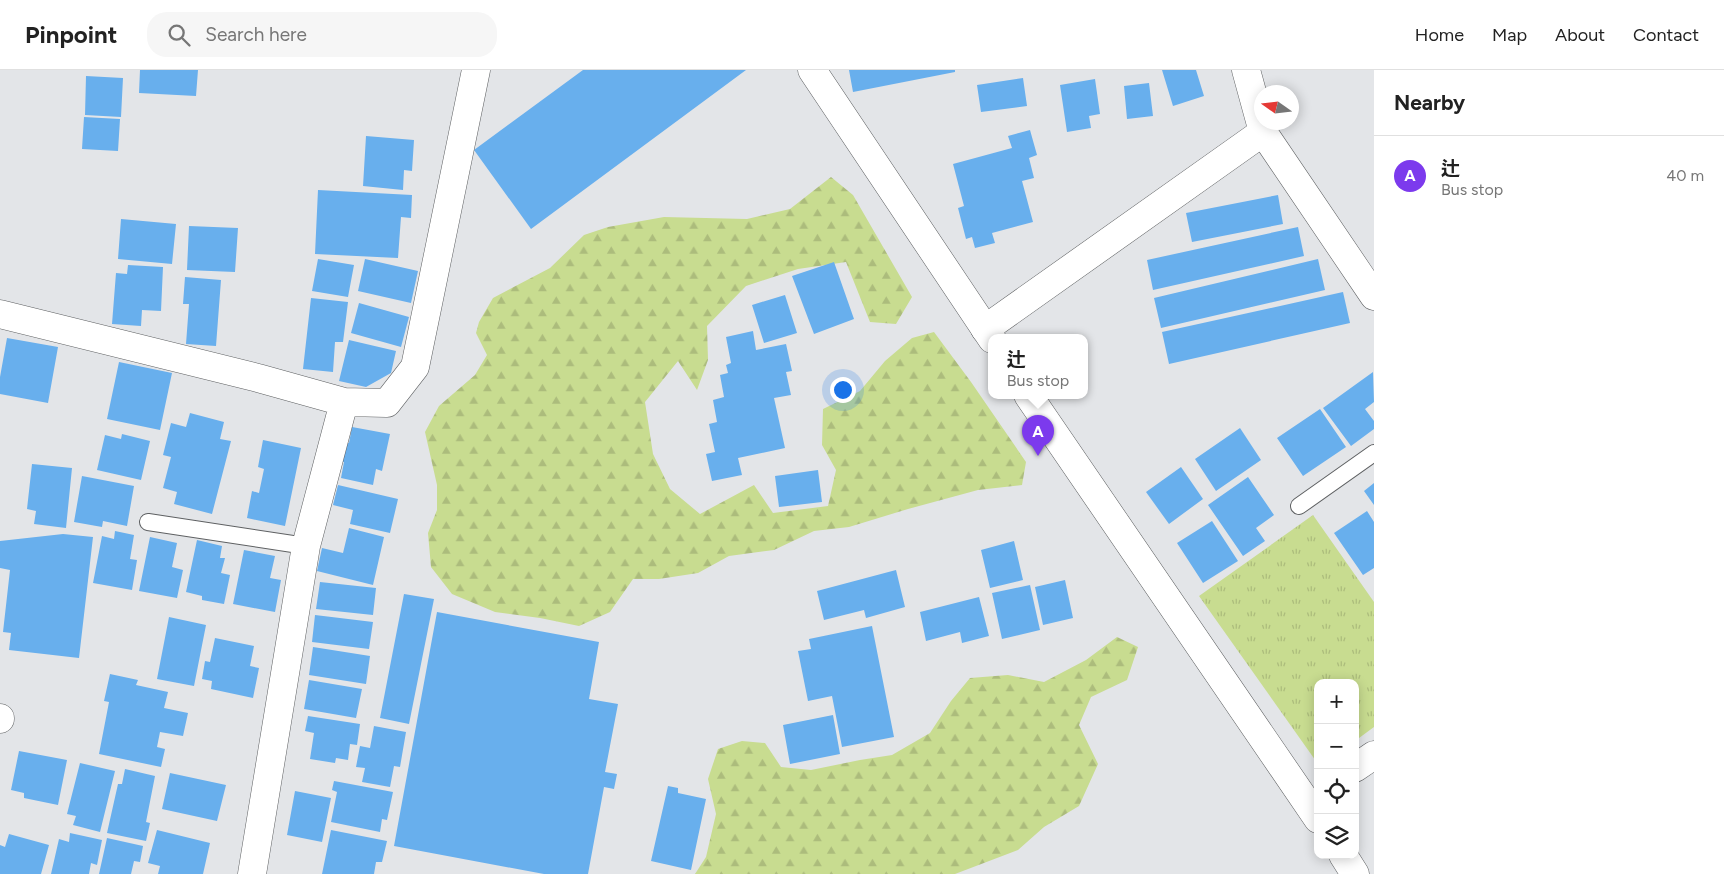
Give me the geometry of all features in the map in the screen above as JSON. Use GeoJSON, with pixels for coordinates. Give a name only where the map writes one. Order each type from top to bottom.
{"type":"FeatureCollection","features":[{"type":"Feature","properties":{"kind":"street"},"geometry":{"type":"LineString","coordinates":[[0,314],[258,378],[344,402],[387,403],[415,367],[476,70]]}},
{"type":"Feature","properties":{"kind":"street"},"geometry":{"type":"LineString","coordinates":[[812,70],[988,334],[1263,132]]}},
{"type":"Feature","properties":{"kind":"street"},"geometry":{"type":"LineString","coordinates":[[1246,70],[1263,132],[1374,296]]}},
{"type":"Feature","properties":{"kind":"street"},"geometry":{"type":"LineString","coordinates":[[1031,399],[1314,805]]}},
{"type":"Feature","properties":{"kind":"street"},"geometry":{"type":"LineString","coordinates":[[252,874],[306,546],[344,402]]}},
{"type":"Feature","properties":{"kind":"street"},"geometry":{"type":"LineString","coordinates":[[1359,765],[1374,755]]}},
{"type":"Feature","properties":{"kind":"street"},"geometry":{"type":"LineString","coordinates":[[1346,859],[1356,874]]}},
{"type":"Feature","properties":{"kind":"lane"},"geometry":{"type":"LineString","coordinates":[[1299,506],[1374,453]]}},
{"type":"Feature","properties":{"kind":"lane"},"geometry":{"type":"LineString","coordinates":[[148,522],[306,546]]}},
{"type":"Feature","properties":{"kind":"green space"},"geometry":{"type":"Polygon","coordinates":[[[831,177],[853,195],[912,297],[896,324],[870,322],[846,262],[798,269],[746,286],[707,326],[708,360],[697,390],[678,361],[645,402],[653,454],[670,489],[700,514],[754,485],[773,513],[828,506],[836,470],[822,445],[823,409],[860,391],[885,361],[912,338],[934,332],[1026,462],[1022,485],[978,490],[849,527],[814,531],[774,550],[729,556],[698,573],[659,579],[633,579],[610,612],[579,626],[495,612],[452,594],[431,567],[428,533],[437,510],[437,485],[425,432],[439,406],[475,375],[487,355],[476,333],[479,322],[493,298],[550,268],[584,235],[608,227],[664,217],[747,219],[790,209],[831,177]]]}},
{"type":"Feature","properties":{"kind":"green space"},"geometry":{"type":"Polygon","coordinates":[[[1313,515],[1374,602],[1374,727],[1359,738],[1359,679],[1314,679],[1314,758],[1199,596],[1313,515]]]}},
{"type":"Feature","properties":{"kind":"green space"},"geometry":{"type":"Polygon","coordinates":[[[1117,637],[1138,647],[1127,680],[1091,697],[1079,725],[1098,764],[1079,806],[1044,827],[1018,850],[955,874],[695,874],[706,857],[716,814],[708,779],[718,749],[742,741],[765,743],[781,767],[811,770],[892,755],[930,733],[951,701],[970,678],[1008,675],[1044,682],[1086,660],[1117,637]]]}},
{"type":"Feature","properties":{"kind":"building"},"geometry":{"type":"Polygon","coordinates":[[[140,70],[198,70],[196,96],[139,93],[140,70]]]}},
{"type":"Feature","properties":{"kind":"building"},"geometry":{"type":"Polygon","coordinates":[[[583,70],[746,70],[531,229],[474,150],[583,70]]]}},
{"type":"Feature","properties":{"kind":"building"},"geometry":{"type":"Polygon","coordinates":[[[849,70],[955,70],[955,72],[853,92],[849,70]]]}},
{"type":"Feature","properties":{"kind":"building"},"geometry":{"type":"Polygon","coordinates":[[[1162,70],[1196,70],[1204,96],[1173,106],[1162,70]]]}},
{"type":"Feature","properties":{"kind":"building"},"geometry":{"type":"Polygon","coordinates":[[[86,76],[123,78],[121,117],[85,115],[86,76]]]}},
{"type":"Feature","properties":{"kind":"building"},"geometry":{"type":"Polygon","coordinates":[[[1023,78],[1027,106],[981,112],[977,85],[1023,78]]]}},
{"type":"Feature","properties":{"kind":"building"},"geometry":{"type":"Polygon","coordinates":[[[1095,79],[1100,114],[1089,116],[1091,128],[1067,132],[1060,85],[1095,79]]]}},
{"type":"Feature","properties":{"kind":"building"},"geometry":{"type":"Polygon","coordinates":[[[1149,83],[1153,116],[1127,119],[1124,86],[1149,83]]]}},
{"type":"Feature","properties":{"kind":"building"},"geometry":{"type":"Polygon","coordinates":[[[84,117],[120,119],[118,151],[82,149],[84,117]]]}},
{"type":"Feature","properties":{"kind":"building"},"geometry":{"type":"Polygon","coordinates":[[[1030,130],[1037,155],[1029,158],[1034,178],[1022,181],[1033,222],[992,233],[995,243],[975,248],[972,237],[966,239],[958,208],[964,206],[953,164],[1012,148],[1008,136],[1030,130]]]}},
{"type":"Feature","properties":{"kind":"building"},"geometry":{"type":"Polygon","coordinates":[[[366,136],[414,140],[412,171],[404,170],[403,190],[363,186],[366,136]]]}},
{"type":"Feature","properties":{"kind":"building"},"geometry":{"type":"Polygon","coordinates":[[[318,190],[412,195],[411,218],[401,217],[398,258],[315,254],[318,190]]]}},
{"type":"Feature","properties":{"kind":"building"},"geometry":{"type":"Polygon","coordinates":[[[1278,195],[1283,224],[1192,242],[1186,213],[1278,195]]]}},
{"type":"Feature","properties":{"kind":"building"},"geometry":{"type":"Polygon","coordinates":[[[121,219],[176,224],[172,264],[118,259],[121,219]]]}},
{"type":"Feature","properties":{"kind":"building"},"geometry":{"type":"Polygon","coordinates":[[[189,226],[238,228],[235,272],[187,270],[189,226]]]}},
{"type":"Feature","properties":{"kind":"building"},"geometry":{"type":"Polygon","coordinates":[[[1298,227],[1304,256],[1153,290],[1147,260],[1298,227]]]}},
{"type":"Feature","properties":{"kind":"building"},"geometry":{"type":"Polygon","coordinates":[[[318,259],[354,265],[348,297],[312,291],[318,259]]]}},
{"type":"Feature","properties":{"kind":"building"},"geometry":{"type":"Polygon","coordinates":[[[365,259],[418,271],[411,303],[358,291],[365,259]]]}},
{"type":"Feature","properties":{"kind":"building"},"geometry":{"type":"Polygon","coordinates":[[[1318,259],[1325,290],[1161,328],[1154,298],[1318,259]]]}},
{"type":"Feature","properties":{"kind":"building"},"geometry":{"type":"Polygon","coordinates":[[[834,262],[854,319],[814,334],[792,276],[834,262]]]}},
{"type":"Feature","properties":{"kind":"building"},"geometry":{"type":"Polygon","coordinates":[[[128,265],[163,267],[161,311],[142,310],[141,326],[112,324],[116,273],[127,274],[128,265]]]}},
{"type":"Feature","properties":{"kind":"building"},"geometry":{"type":"Polygon","coordinates":[[[185,277],[221,280],[216,346],[186,344],[189,304],[183,304],[185,277]]]}},
{"type":"Feature","properties":{"kind":"building"},"geometry":{"type":"Polygon","coordinates":[[[1343,292],[1350,323],[1169,364],[1162,332],[1343,292]]]}},
{"type":"Feature","properties":{"kind":"building"},"geometry":{"type":"Polygon","coordinates":[[[785,295],[797,333],[764,343],[752,305],[785,295]]]}},
{"type":"Feature","properties":{"kind":"building"},"geometry":{"type":"Polygon","coordinates":[[[311,298],[348,302],[343,342],[335,342],[333,372],[303,369],[311,298]]]}},
{"type":"Feature","properties":{"kind":"building"},"geometry":{"type":"Polygon","coordinates":[[[359,303],[409,317],[401,347],[351,333],[359,303]]]}},
{"type":"Feature","properties":{"kind":"building"},"geometry":{"type":"Polygon","coordinates":[[[753,331],[756,350],[786,344],[792,371],[786,372],[791,395],[774,398],[785,448],[738,458],[742,475],[712,481],[706,454],[715,452],[709,424],[717,422],[713,400],[724,397],[720,375],[728,373],[726,365],[731,363],[726,337],[753,331]]]}},
{"type":"Feature","properties":{"kind":"building"},"geometry":{"type":"Polygon","coordinates":[[[7,338],[58,347],[48,403],[0,394],[0,377],[7,338]]]}},
{"type":"Feature","properties":{"kind":"building"},"geometry":{"type":"Polygon","coordinates":[[[349,340],[396,351],[391,373],[366,387],[339,381],[349,340]]]}},
{"type":"Feature","properties":{"kind":"building"},"geometry":{"type":"Polygon","coordinates":[[[119,362],[172,373],[160,430],[107,419],[119,362]]]}},
{"type":"Feature","properties":{"kind":"building"},"geometry":{"type":"Polygon","coordinates":[[[1373,372],[1374,402],[1365,409],[1374,421],[1374,429],[1351,446],[1323,408],[1373,372]]]}},
{"type":"Feature","properties":{"kind":"building"},"geometry":{"type":"Polygon","coordinates":[[[1320,409],[1346,447],[1303,476],[1277,438],[1320,409]]]}},
{"type":"Feature","properties":{"kind":"building"},"geometry":{"type":"Polygon","coordinates":[[[190,413],[224,422],[220,439],[231,441],[212,514],[174,504],[177,492],[163,488],[171,457],[163,455],[171,423],[186,427],[190,413]]]}},
{"type":"Feature","properties":{"kind":"building"},"geometry":{"type":"Polygon","coordinates":[[[352,427],[390,434],[382,471],[376,469],[373,485],[341,478],[344,462],[338,461],[341,441],[349,443],[352,427]]]}},
{"type":"Feature","properties":{"kind":"building"},"geometry":{"type":"Polygon","coordinates":[[[1240,428],[1261,460],[1216,491],[1195,459],[1240,428]]]}},
{"type":"Feature","properties":{"kind":"building"},"geometry":{"type":"Polygon","coordinates":[[[122,434],[150,441],[141,480],[97,470],[105,435],[121,439],[122,434]]]}},
{"type":"Feature","properties":{"kind":"building"},"geometry":{"type":"Polygon","coordinates":[[[263,440],[301,448],[285,526],[247,518],[252,491],[259,493],[264,469],[258,467],[263,440]]]}},
{"type":"Feature","properties":{"kind":"building"},"geometry":{"type":"Polygon","coordinates":[[[32,464],[72,468],[66,528],[34,524],[36,511],[27,509],[32,464]]]}},
{"type":"Feature","properties":{"kind":"building"},"geometry":{"type":"Polygon","coordinates":[[[1181,467],[1203,499],[1169,524],[1146,492],[1181,467]]]}},
{"type":"Feature","properties":{"kind":"building"},"geometry":{"type":"Polygon","coordinates":[[[818,470],[822,502],[779,507],[775,476],[818,470]]]}},
{"type":"Feature","properties":{"kind":"building"},"geometry":{"type":"Polygon","coordinates":[[[82,476],[134,486],[127,526],[103,521],[102,527],[74,522],[82,476]]]}},
{"type":"Feature","properties":{"kind":"building"},"geometry":{"type":"Polygon","coordinates":[[[1248,477],[1274,515],[1256,528],[1265,541],[1243,556],[1208,505],[1248,477]]]}},
{"type":"Feature","properties":{"kind":"building"},"geometry":{"type":"Polygon","coordinates":[[[1374,483],[1374,505],[1364,491],[1374,483]]]}},
{"type":"Feature","properties":{"kind":"building"},"geometry":{"type":"Polygon","coordinates":[[[338,485],[398,499],[390,533],[350,524],[353,510],[333,505],[338,485]]]}},
{"type":"Feature","properties":{"kind":"building"},"geometry":{"type":"Polygon","coordinates":[[[1367,511],[1374,522],[1374,568],[1363,575],[1334,533],[1367,511]]]}},
{"type":"Feature","properties":{"kind":"building"},"geometry":{"type":"Polygon","coordinates":[[[1212,521],[1238,561],[1203,583],[1177,543],[1212,521]]]}},
{"type":"Feature","properties":{"kind":"building"},"geometry":{"type":"Polygon","coordinates":[[[349,528],[384,537],[373,585],[317,571],[322,548],[343,553],[349,528]]]}},
{"type":"Feature","properties":{"kind":"building"},"geometry":{"type":"Polygon","coordinates":[[[115,531],[134,535],[130,559],[137,560],[132,590],[93,583],[102,536],[114,539],[115,531]]]}},
{"type":"Feature","properties":{"kind":"building"},"geometry":{"type":"Polygon","coordinates":[[[63,534],[93,537],[79,658],[9,650],[11,633],[3,632],[10,570],[0,568],[0,541],[63,534]]]}},
{"type":"Feature","properties":{"kind":"building"},"geometry":{"type":"Polygon","coordinates":[[[150,537],[177,543],[172,567],[183,570],[177,598],[139,591],[150,537]]]}},
{"type":"Feature","properties":{"kind":"building"},"geometry":{"type":"Polygon","coordinates":[[[197,540],[222,546],[220,558],[225,558],[221,573],[230,575],[224,604],[202,600],[202,596],[186,592],[197,540]]]}},
{"type":"Feature","properties":{"kind":"building"},"geometry":{"type":"Polygon","coordinates":[[[1014,541],[1023,580],[990,588],[981,550],[1014,541]]]}},
{"type":"Feature","properties":{"kind":"building"},"geometry":{"type":"Polygon","coordinates":[[[244,550],[275,556],[270,578],[281,580],[275,612],[233,604],[244,550]]]}},
{"type":"Feature","properties":{"kind":"building"},"geometry":{"type":"Polygon","coordinates":[[[896,570],[905,607],[866,618],[864,610],[824,620],[817,591],[896,570]]]}},
{"type":"Feature","properties":{"kind":"building"},"geometry":{"type":"Polygon","coordinates":[[[1065,580],[1073,618],[1043,625],[1035,587],[1065,580]]]}},
{"type":"Feature","properties":{"kind":"building"},"geometry":{"type":"Polygon","coordinates":[[[320,582],[376,588],[373,615],[316,609],[320,582]]]}},
{"type":"Feature","properties":{"kind":"building"},"geometry":{"type":"Polygon","coordinates":[[[1030,585],[1040,630],[1002,639],[992,593],[1030,585]]]}},
{"type":"Feature","properties":{"kind":"building"},"geometry":{"type":"Polygon","coordinates":[[[404,594],[434,599],[409,724],[380,718],[404,594]]]}},
{"type":"Feature","properties":{"kind":"building"},"geometry":{"type":"Polygon","coordinates":[[[979,597],[989,636],[962,643],[960,632],[926,641],[920,612],[979,597]]]}},
{"type":"Feature","properties":{"kind":"building"},"geometry":{"type":"Polygon","coordinates":[[[437,612],[599,642],[589,699],[618,704],[605,772],[617,774],[614,789],[604,787],[588,874],[544,874],[394,846],[437,612]]]}},
{"type":"Feature","properties":{"kind":"building"},"geometry":{"type":"Polygon","coordinates":[[[315,615],[373,622],[369,649],[312,642],[315,615]]]}},
{"type":"Feature","properties":{"kind":"building"},"geometry":{"type":"Polygon","coordinates":[[[169,617],[206,625],[194,686],[157,679],[169,617]]]}},
{"type":"Feature","properties":{"kind":"building"},"geometry":{"type":"Polygon","coordinates":[[[872,626],[894,737],[842,747],[832,696],[808,701],[798,651],[811,649],[809,639],[872,626]]]}},
{"type":"Feature","properties":{"kind":"building"},"geometry":{"type":"Polygon","coordinates":[[[215,638],[254,646],[250,666],[259,668],[253,698],[211,689],[212,681],[202,679],[205,661],[210,662],[215,638]]]}},
{"type":"Feature","properties":{"kind":"building"},"geometry":{"type":"Polygon","coordinates":[[[313,647],[370,656],[366,684],[309,675],[313,647]]]}},
{"type":"Feature","properties":{"kind":"building"},"geometry":{"type":"Polygon","coordinates":[[[110,674],[138,680],[136,685],[168,692],[164,708],[188,713],[183,736],[160,732],[157,747],[165,749],[161,767],[99,754],[109,702],[104,701],[110,674]]]}},
{"type":"Feature","properties":{"kind":"building"},"geometry":{"type":"Polygon","coordinates":[[[309,680],[362,689],[356,718],[304,709],[309,680]]]}},
{"type":"Feature","properties":{"kind":"building"},"geometry":{"type":"Polygon","coordinates":[[[833,715],[840,754],[790,764],[783,725],[833,715]]]}},
{"type":"Feature","properties":{"kind":"building"},"geometry":{"type":"Polygon","coordinates":[[[308,716],[360,724],[357,745],[350,744],[348,760],[336,758],[335,763],[310,759],[314,733],[305,731],[308,716]]]}},
{"type":"Feature","properties":{"kind":"building"},"geometry":{"type":"Polygon","coordinates":[[[374,726],[406,732],[400,767],[394,766],[390,787],[362,782],[365,768],[356,767],[360,746],[370,748],[374,726]]]}},
{"type":"Feature","properties":{"kind":"building"},"geometry":{"type":"Polygon","coordinates":[[[19,751],[67,760],[58,805],[24,798],[24,793],[11,790],[19,751]]]}},
{"type":"Feature","properties":{"kind":"building"},"geometry":{"type":"Polygon","coordinates":[[[80,763],[115,771],[100,832],[73,825],[76,816],[67,814],[80,763]]]}},
{"type":"Feature","properties":{"kind":"building"},"geometry":{"type":"Polygon","coordinates":[[[125,769],[155,776],[146,822],[150,823],[146,841],[107,833],[118,784],[122,784],[125,769]]]}},
{"type":"Feature","properties":{"kind":"building"},"geometry":{"type":"Polygon","coordinates":[[[170,773],[226,785],[217,821],[162,809],[170,773]]]}},
{"type":"Feature","properties":{"kind":"building"},"geometry":{"type":"Polygon","coordinates":[[[334,781],[393,792],[387,820],[382,819],[380,832],[331,822],[337,792],[332,790],[334,781]]]}},
{"type":"Feature","properties":{"kind":"building"},"geometry":{"type":"Polygon","coordinates":[[[668,786],[678,788],[678,793],[706,799],[691,870],[651,861],[668,786]]]}},
{"type":"Feature","properties":{"kind":"building"},"geometry":{"type":"Polygon","coordinates":[[[295,791],[331,798],[322,842],[287,835],[295,791]]]}},
{"type":"Feature","properties":{"kind":"building"},"geometry":{"type":"Polygon","coordinates":[[[157,830],[210,843],[203,874],[158,874],[160,866],[148,863],[157,830]]]}},
{"type":"Feature","properties":{"kind":"building"},"geometry":{"type":"Polygon","coordinates":[[[331,830],[387,841],[382,862],[376,862],[374,874],[322,874],[331,830]]]}},
{"type":"Feature","properties":{"kind":"building"},"geometry":{"type":"Polygon","coordinates":[[[70,833],[102,840],[97,865],[91,863],[89,874],[51,874],[59,839],[69,842],[70,833]]]}},
{"type":"Feature","properties":{"kind":"building"},"geometry":{"type":"Polygon","coordinates":[[[9,834],[49,845],[41,874],[0,874],[0,845],[5,847],[9,834]]]}},
{"type":"Feature","properties":{"kind":"building"},"geometry":{"type":"Polygon","coordinates":[[[107,838],[143,846],[140,862],[134,861],[131,874],[99,874],[107,838]]]}},
{"type":"Feature","properties":{"kind":"place","name":"辻"},"geometry":{"type":"Point","coordinates":[1038,456]}}]}
